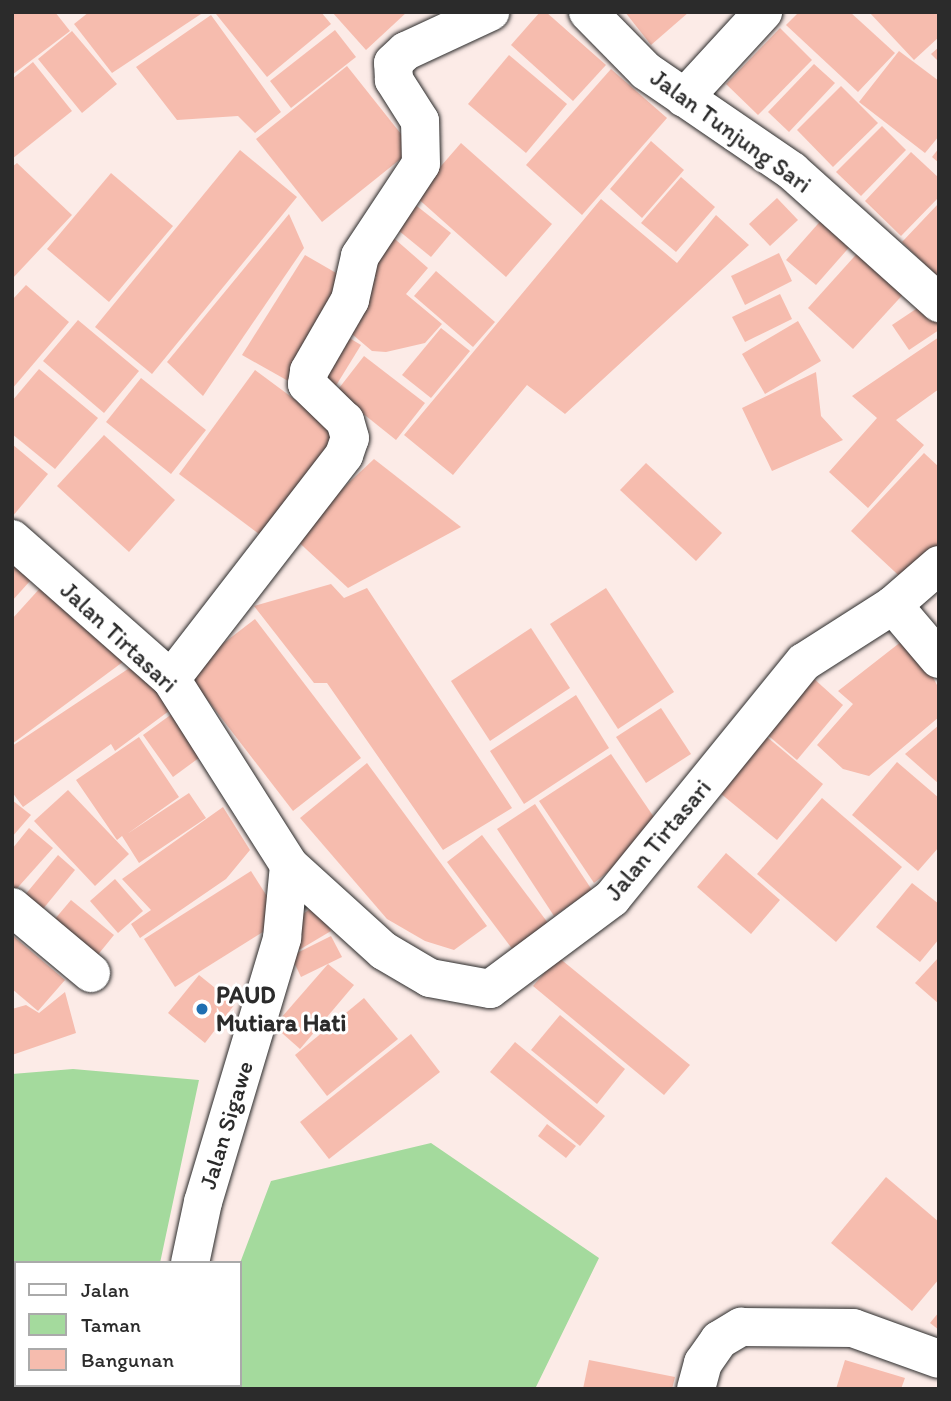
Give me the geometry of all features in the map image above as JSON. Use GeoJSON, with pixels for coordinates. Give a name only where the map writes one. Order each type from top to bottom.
{"type":"FeatureCollection","features":[{"type":"Feature","properties":{"kind":"street"},"geometry":{"type":"LineString","coordinates":[[171,679],[344,454],[350,438],[345,421],[307,384],[309,371],[350,300],[360,256],[421,164],[421,121],[394,80],[393,63],[427,40],[490,12]]}},
{"type":"Feature","properties":{"kind":"street","name":"Jalan Tunjung Sari"},"geometry":{"type":"LineString","coordinates":[[588,12],[646,71],[792,172],[939,303]]}},
{"type":"Feature","properties":{"kind":"street"},"geometry":{"type":"LineString","coordinates":[[684,98],[763,12]]}},
{"type":"Feature","properties":{"kind":"street","name":"Jalan Tirtasari"},"geometry":{"type":"LineString","coordinates":[[12,539],[171,679],[289,865],[384,951],[430,978],[490,989],[612,898],[804,662],[893,605],[939,565]]}},
{"type":"Feature","properties":{"kind":"street"},"geometry":{"type":"LineString","coordinates":[[893,605],[939,659]]}},
{"type":"Feature","properties":{"kind":"street","name":"Jalan Sigawe"},"geometry":{"type":"LineString","coordinates":[[191,1261],[282,938],[289,865]]}},
{"type":"Feature","properties":{"kind":"street"},"geometry":{"type":"LineString","coordinates":[[12,907],[91,973]]}},
{"type":"Feature","properties":{"kind":"street"},"geometry":{"type":"LineString","coordinates":[[696,1389],[703,1363],[719,1340],[741,1327],[853,1328],[939,1359]]}},
{"type":"Feature","properties":{"kind":"green space"},"geometry":{"type":"Polygon","coordinates":[[[73,1069],[199,1080],[160,1261],[14,1261],[14,1387],[133,1389],[12,1389],[12,1074],[73,1069]]]}},
{"type":"Feature","properties":{"kind":"green space"},"geometry":{"type":"Polygon","coordinates":[[[431,1143],[599,1258],[535,1389],[194,1389],[242,1387],[241,1261],[271,1181],[431,1143]]]}},
{"type":"Feature","properties":{"kind":"building"},"geometry":{"type":"Polygon","coordinates":[[[12,12],[55,12],[70,31],[12,75],[12,12]]]}},
{"type":"Feature","properties":{"kind":"building"},"geometry":{"type":"Polygon","coordinates":[[[89,12],[204,12],[112,73],[74,24],[89,12]]]}},
{"type":"Feature","properties":{"kind":"building"},"geometry":{"type":"Polygon","coordinates":[[[321,12],[331,24],[267,77],[216,14],[321,12]]]}},
{"type":"Feature","properties":{"kind":"building"},"geometry":{"type":"Polygon","coordinates":[[[332,12],[407,12],[366,50],[332,12]]]}},
{"type":"Feature","properties":{"kind":"building"},"geometry":{"type":"Polygon","coordinates":[[[540,12],[546,12],[606,65],[573,101],[511,45],[540,12]]]}},
{"type":"Feature","properties":{"kind":"building"},"geometry":{"type":"Polygon","coordinates":[[[625,12],[689,12],[651,45],[625,12]]]}},
{"type":"Feature","properties":{"kind":"building"},"geometry":{"type":"Polygon","coordinates":[[[799,12],[850,12],[895,53],[858,92],[786,25],[799,12]]]}},
{"type":"Feature","properties":{"kind":"building"},"geometry":{"type":"Polygon","coordinates":[[[869,12],[939,12],[939,37],[914,60],[869,12]]]}},
{"type":"Feature","properties":{"kind":"building"},"geometry":{"type":"Polygon","coordinates":[[[211,15],[281,112],[255,133],[238,116],[177,120],[136,67],[211,15]]]}},
{"type":"Feature","properties":{"kind":"building"},"geometry":{"type":"Polygon","coordinates":[[[780,28],[812,60],[758,115],[726,84],[780,28]]]}},
{"type":"Feature","properties":{"kind":"building"},"geometry":{"type":"Polygon","coordinates":[[[335,30],[356,57],[291,108],[270,81],[335,30]]]}},
{"type":"Feature","properties":{"kind":"building"},"geometry":{"type":"Polygon","coordinates":[[[72,31],[117,84],[82,113],[38,59],[72,31]]]}},
{"type":"Feature","properties":{"kind":"building"},"geometry":{"type":"Polygon","coordinates":[[[939,47],[939,62],[931,54],[939,47]]]}},
{"type":"Feature","properties":{"kind":"building"},"geometry":{"type":"Polygon","coordinates":[[[899,51],[939,81],[939,136],[925,153],[859,102],[899,51]]]}},
{"type":"Feature","properties":{"kind":"building"},"geometry":{"type":"Polygon","coordinates":[[[509,55],[567,104],[526,153],[468,104],[509,55]]]}},
{"type":"Feature","properties":{"kind":"building"},"geometry":{"type":"Polygon","coordinates":[[[33,62],[72,111],[12,159],[12,79],[33,62]]]}},
{"type":"Feature","properties":{"kind":"building"},"geometry":{"type":"Polygon","coordinates":[[[814,64],[835,83],[789,132],[768,112],[814,64]]]}},
{"type":"Feature","properties":{"kind":"building"},"geometry":{"type":"Polygon","coordinates":[[[347,66],[413,149],[322,222],[256,139],[347,66]]]}},
{"type":"Feature","properties":{"kind":"building"},"geometry":{"type":"Polygon","coordinates":[[[611,69],[667,118],[582,215],[526,165],[611,69]]]}},
{"type":"Feature","properties":{"kind":"building"},"geometry":{"type":"Polygon","coordinates":[[[841,86],[878,123],[833,167],[797,130],[841,86]]]}},
{"type":"Feature","properties":{"kind":"building"},"geometry":{"type":"Polygon","coordinates":[[[882,126],[906,150],[861,196],[836,172],[882,126]]]}},
{"type":"Feature","properties":{"kind":"building"},"geometry":{"type":"Polygon","coordinates":[[[651,141],[684,170],[642,218],[610,189],[651,141]]]}},
{"type":"Feature","properties":{"kind":"building"},"geometry":{"type":"Polygon","coordinates":[[[461,143],[552,224],[506,277],[415,196],[461,143]]]}},
{"type":"Feature","properties":{"kind":"building"},"geometry":{"type":"Polygon","coordinates":[[[939,148],[939,163],[932,157],[939,148]]]}},
{"type":"Feature","properties":{"kind":"building"},"geometry":{"type":"Polygon","coordinates":[[[240,150],[297,197],[152,374],[95,327],[240,150]]]}},
{"type":"Feature","properties":{"kind":"building"},"geometry":{"type":"Polygon","coordinates":[[[911,152],[939,178],[939,197],[901,236],[865,201],[911,152]]]}},
{"type":"Feature","properties":{"kind":"building"},"geometry":{"type":"Polygon","coordinates":[[[17,163],[72,215],[12,279],[12,167],[17,163]]]}},
{"type":"Feature","properties":{"kind":"building"},"geometry":{"type":"Polygon","coordinates":[[[111,173],[173,226],[109,302],[47,249],[111,173]]]}},
{"type":"Feature","properties":{"kind":"building"},"geometry":{"type":"Polygon","coordinates":[[[681,177],[715,207],[676,252],[641,223],[681,177]]]}},
{"type":"Feature","properties":{"kind":"building"},"geometry":{"type":"Polygon","coordinates":[[[777,198],[798,220],[770,246],[749,224],[777,198]]]}},
{"type":"Feature","properties":{"kind":"building"},"geometry":{"type":"Polygon","coordinates":[[[601,199],[677,263],[716,215],[749,245],[565,414],[527,385],[453,475],[404,435],[601,199]]]}},
{"type":"Feature","properties":{"kind":"building"},"geometry":{"type":"Polygon","coordinates":[[[413,203],[451,233],[431,257],[393,226],[413,203]]]}},
{"type":"Feature","properties":{"kind":"building"},"geometry":{"type":"Polygon","coordinates":[[[939,203],[939,278],[902,242],[939,203]]]}},
{"type":"Feature","properties":{"kind":"building"},"geometry":{"type":"Polygon","coordinates":[[[289,214],[304,248],[203,396],[167,362],[289,214]]]}},
{"type":"Feature","properties":{"kind":"building"},"geometry":{"type":"Polygon","coordinates":[[[824,217],[853,243],[816,285],[786,260],[824,217]]]}},
{"type":"Feature","properties":{"kind":"building"},"geometry":{"type":"Polygon","coordinates":[[[388,233],[428,268],[406,294],[442,324],[425,343],[386,352],[372,351],[346,329],[376,277],[361,265],[388,233]]]}},
{"type":"Feature","properties":{"kind":"building"},"geometry":{"type":"Polygon","coordinates":[[[862,248],[908,289],[853,349],[808,308],[862,248]]]}},
{"type":"Feature","properties":{"kind":"building"},"geometry":{"type":"Polygon","coordinates":[[[779,253],[792,281],[745,305],[731,276],[779,253]]]}},
{"type":"Feature","properties":{"kind":"building"},"geometry":{"type":"Polygon","coordinates":[[[305,255],[350,281],[290,382],[242,355],[305,255]]]}},
{"type":"Feature","properties":{"kind":"building"},"geometry":{"type":"Polygon","coordinates":[[[436,271],[495,322],[473,347],[414,296],[436,271]]]}},
{"type":"Feature","properties":{"kind":"building"},"geometry":{"type":"Polygon","coordinates":[[[26,285],[69,322],[12,389],[12,300],[26,285]]]}},
{"type":"Feature","properties":{"kind":"building"},"geometry":{"type":"Polygon","coordinates":[[[780,294],[792,319],[745,342],[732,317],[780,294]]]}},
{"type":"Feature","properties":{"kind":"building"},"geometry":{"type":"Polygon","coordinates":[[[931,299],[939,310],[939,330],[909,350],[892,325],[931,299]]]}},
{"type":"Feature","properties":{"kind":"building"},"geometry":{"type":"Polygon","coordinates":[[[78,320],[139,371],[104,413],[43,361],[78,320]]]}},
{"type":"Feature","properties":{"kind":"building"},"geometry":{"type":"Polygon","coordinates":[[[798,321],[821,361],[765,394],[742,354],[798,321]]]}},
{"type":"Feature","properties":{"kind":"building"},"geometry":{"type":"Polygon","coordinates":[[[441,328],[470,351],[431,398],[402,375],[441,328]]]}},
{"type":"Feature","properties":{"kind":"building"},"geometry":{"type":"Polygon","coordinates":[[[341,333],[361,345],[329,397],[310,386],[341,333]]]}},
{"type":"Feature","properties":{"kind":"building"},"geometry":{"type":"Polygon","coordinates":[[[939,337],[939,389],[896,420],[924,445],[868,508],[829,472],[877,418],[852,396],[939,337]]]}},
{"type":"Feature","properties":{"kind":"building"},"geometry":{"type":"Polygon","coordinates":[[[364,356],[425,403],[396,440],[336,392],[364,356]]]}},
{"type":"Feature","properties":{"kind":"building"},"geometry":{"type":"Polygon","coordinates":[[[39,369],[98,418],[55,469],[12,434],[12,401],[39,369]]]}},
{"type":"Feature","properties":{"kind":"building"},"geometry":{"type":"Polygon","coordinates":[[[255,370],[340,433],[263,537],[179,474],[255,370]]]}},
{"type":"Feature","properties":{"kind":"building"},"geometry":{"type":"Polygon","coordinates":[[[816,372],[821,416],[843,440],[772,471],[742,408],[816,372]]]}},
{"type":"Feature","properties":{"kind":"building"},"geometry":{"type":"Polygon","coordinates":[[[141,378],[206,430],[171,474],[106,422],[141,378]]]}},
{"type":"Feature","properties":{"kind":"building"},"geometry":{"type":"Polygon","coordinates":[[[104,435],[175,500],[129,552],[57,486],[104,435]]]}},
{"type":"Feature","properties":{"kind":"building"},"geometry":{"type":"Polygon","coordinates":[[[12,444],[48,474],[12,517],[12,444]]]}},
{"type":"Feature","properties":{"kind":"building"},"geometry":{"type":"Polygon","coordinates":[[[924,453],[939,467],[939,554],[909,585],[851,531],[924,453]]]}},
{"type":"Feature","properties":{"kind":"building"},"geometry":{"type":"Polygon","coordinates":[[[374,459],[461,527],[348,588],[292,536],[374,459]]]}},
{"type":"Feature","properties":{"kind":"building"},"geometry":{"type":"Polygon","coordinates":[[[646,463],[722,533],[696,561],[620,490],[646,463]]]}},
{"type":"Feature","properties":{"kind":"building"},"geometry":{"type":"Polygon","coordinates":[[[12,548],[39,571],[12,601],[12,548]]]}},
{"type":"Feature","properties":{"kind":"building"},"geometry":{"type":"Polygon","coordinates":[[[51,576],[135,653],[12,744],[12,619],[51,576]]]}},
{"type":"Feature","properties":{"kind":"building"},"geometry":{"type":"Polygon","coordinates":[[[331,584],[344,598],[367,588],[512,808],[443,850],[327,683],[314,683],[254,606],[331,584]]]}},
{"type":"Feature","properties":{"kind":"building"},"geometry":{"type":"Polygon","coordinates":[[[606,588],[674,692],[618,729],[550,624],[606,588]]]}},
{"type":"Feature","properties":{"kind":"building"},"geometry":{"type":"Polygon","coordinates":[[[255,619],[361,758],[293,811],[186,672],[255,619]]]}},
{"type":"Feature","properties":{"kind":"building"},"geometry":{"type":"Polygon","coordinates":[[[531,628],[570,688],[490,741],[451,681],[531,628]]]}},
{"type":"Feature","properties":{"kind":"building"},"geometry":{"type":"Polygon","coordinates":[[[911,634],[939,689],[939,717],[869,776],[843,769],[817,745],[853,704],[838,691],[911,634]]]}},
{"type":"Feature","properties":{"kind":"building"},"geometry":{"type":"Polygon","coordinates":[[[140,661],[173,708],[115,751],[111,744],[23,807],[12,792],[12,746],[140,661]]]}},
{"type":"Feature","properties":{"kind":"building"},"geometry":{"type":"Polygon","coordinates":[[[812,677],[843,705],[797,760],[764,732],[812,677]]]}},
{"type":"Feature","properties":{"kind":"building"},"geometry":{"type":"Polygon","coordinates":[[[576,695],[609,748],[524,804],[490,751],[576,695]]]}},
{"type":"Feature","properties":{"kind":"building"},"geometry":{"type":"Polygon","coordinates":[[[180,708],[211,749],[173,777],[143,735],[180,708]]]}},
{"type":"Feature","properties":{"kind":"building"},"geometry":{"type":"Polygon","coordinates":[[[661,708],[691,754],[646,783],[616,737],[661,708]]]}},
{"type":"Feature","properties":{"kind":"building"},"geometry":{"type":"Polygon","coordinates":[[[939,725],[939,784],[905,754],[939,725]]]}},
{"type":"Feature","properties":{"kind":"building"},"geometry":{"type":"Polygon","coordinates":[[[139,737],[179,797],[127,834],[189,793],[206,818],[139,863],[122,836],[117,840],[76,780],[139,737]]]}},
{"type":"Feature","properties":{"kind":"building"},"geometry":{"type":"Polygon","coordinates":[[[767,737],[823,784],[777,840],[720,793],[767,737]]]}},
{"type":"Feature","properties":{"kind":"building"},"geometry":{"type":"Polygon","coordinates":[[[611,754],[662,829],[594,883],[539,801],[611,754]]]}},
{"type":"Feature","properties":{"kind":"building"},"geometry":{"type":"Polygon","coordinates":[[[897,762],[939,798],[939,847],[918,871],[852,815],[897,762]]]}},
{"type":"Feature","properties":{"kind":"building"},"geometry":{"type":"Polygon","coordinates":[[[367,763],[487,926],[454,950],[425,941],[387,919],[300,818],[367,763]]]}},
{"type":"Feature","properties":{"kind":"building"},"geometry":{"type":"Polygon","coordinates":[[[68,790],[129,854],[95,886],[34,821],[68,790]]]}},
{"type":"Feature","properties":{"kind":"building"},"geometry":{"type":"Polygon","coordinates":[[[822,798],[902,867],[836,942],[757,874],[822,798]]]}},
{"type":"Feature","properties":{"kind":"building"},"geometry":{"type":"Polygon","coordinates":[[[12,800],[31,815],[12,837],[12,800]]]}},
{"type":"Feature","properties":{"kind":"building"},"geometry":{"type":"Polygon","coordinates":[[[535,804],[592,890],[554,916],[497,829],[535,804]]]}},
{"type":"Feature","properties":{"kind":"building"},"geometry":{"type":"Polygon","coordinates":[[[223,807],[250,850],[226,879],[140,938],[131,924],[151,910],[122,879],[223,807]]]}},
{"type":"Feature","properties":{"kind":"building"},"geometry":{"type":"Polygon","coordinates":[[[29,828],[53,848],[12,894],[12,849],[29,828]]]}},
{"type":"Feature","properties":{"kind":"building"},"geometry":{"type":"Polygon","coordinates":[[[482,835],[548,923],[513,950],[447,862],[482,835]]]}},
{"type":"Feature","properties":{"kind":"building"},"geometry":{"type":"Polygon","coordinates":[[[726,853],[780,900],[751,934],[697,887],[726,853]]]}},
{"type":"Feature","properties":{"kind":"building"},"geometry":{"type":"Polygon","coordinates":[[[58,855],[75,870],[38,915],[20,901],[58,855]]]}},
{"type":"Feature","properties":{"kind":"building"},"geometry":{"type":"Polygon","coordinates":[[[251,871],[282,920],[175,987],[144,939],[251,871]]]}},
{"type":"Feature","properties":{"kind":"building"},"geometry":{"type":"Polygon","coordinates":[[[115,879],[143,911],[118,933],[90,901],[115,879]]]}},
{"type":"Feature","properties":{"kind":"building"},"geometry":{"type":"Polygon","coordinates":[[[912,883],[939,904],[939,939],[920,962],[876,927],[912,883]]]}},
{"type":"Feature","properties":{"kind":"building"},"geometry":{"type":"Polygon","coordinates":[[[71,900],[114,935],[92,962],[49,926],[71,900]]]}},
{"type":"Feature","properties":{"kind":"building"},"geometry":{"type":"Polygon","coordinates":[[[316,905],[331,931],[299,950],[292,935],[294,920],[316,905]]]}},
{"type":"Feature","properties":{"kind":"building"},"geometry":{"type":"Polygon","coordinates":[[[12,935],[65,980],[38,1011],[12,989],[12,935]]]}},
{"type":"Feature","properties":{"kind":"building"},"geometry":{"type":"Polygon","coordinates":[[[331,936],[342,957],[301,977],[291,956],[331,936]]]}},
{"type":"Feature","properties":{"kind":"building"},"geometry":{"type":"Polygon","coordinates":[[[558,957],[690,1065],[664,1095],[533,986],[558,957]]]}},
{"type":"Feature","properties":{"kind":"building"},"geometry":{"type":"Polygon","coordinates":[[[939,957],[939,1004],[915,983],[939,957]]]}},
{"type":"Feature","properties":{"kind":"building"},"geometry":{"type":"Polygon","coordinates":[[[328,964],[354,985],[300,1049],[274,1026],[328,964]]]}},
{"type":"Feature","properties":{"kind":"building","name":"PAUD Mutiara Hati"},"geometry":{"type":"Polygon","coordinates":[[[199,975],[235,1004],[205,1043],[168,1013],[199,975]]]}},
{"type":"Feature","properties":{"kind":"building"},"geometry":{"type":"Polygon","coordinates":[[[65,992],[76,1033],[12,1055],[12,1009],[26,1005],[39,1013],[65,992]]]}},
{"type":"Feature","properties":{"kind":"building"},"geometry":{"type":"Polygon","coordinates":[[[364,998],[398,1039],[327,1096],[295,1055],[364,998]]]}},
{"type":"Feature","properties":{"kind":"building"},"geometry":{"type":"Polygon","coordinates":[[[560,1015],[625,1069],[597,1104],[531,1050],[560,1015]]]}},
{"type":"Feature","properties":{"kind":"building"},"geometry":{"type":"Polygon","coordinates":[[[411,1034],[440,1072],[329,1159],[300,1122],[411,1034]]]}},
{"type":"Feature","properties":{"kind":"building"},"geometry":{"type":"Polygon","coordinates":[[[515,1042],[605,1116],[580,1146],[490,1072],[515,1042]]]}},
{"type":"Feature","properties":{"kind":"building"},"geometry":{"type":"Polygon","coordinates":[[[547,1124],[576,1146],[566,1158],[538,1136],[547,1124]]]}},
{"type":"Feature","properties":{"kind":"building"},"geometry":{"type":"Polygon","coordinates":[[[886,1177],[939,1222],[939,1279],[912,1311],[831,1243],[886,1177]]]}},
{"type":"Feature","properties":{"kind":"building"},"geometry":{"type":"Polygon","coordinates":[[[939,1312],[939,1330],[930,1323],[939,1312]]]}},
{"type":"Feature","properties":{"kind":"building"},"geometry":{"type":"Polygon","coordinates":[[[589,1360],[675,1377],[672,1389],[583,1389],[589,1360]]]}},
{"type":"Feature","properties":{"kind":"building"},"geometry":{"type":"Polygon","coordinates":[[[845,1360],[905,1378],[901,1389],[836,1389],[845,1360]]]}},
{"type":"Feature","properties":{"kind":"place","name":"PAUD Mutiara Hati"},"geometry":{"type":"Point","coordinates":[202,1009]}}]}
